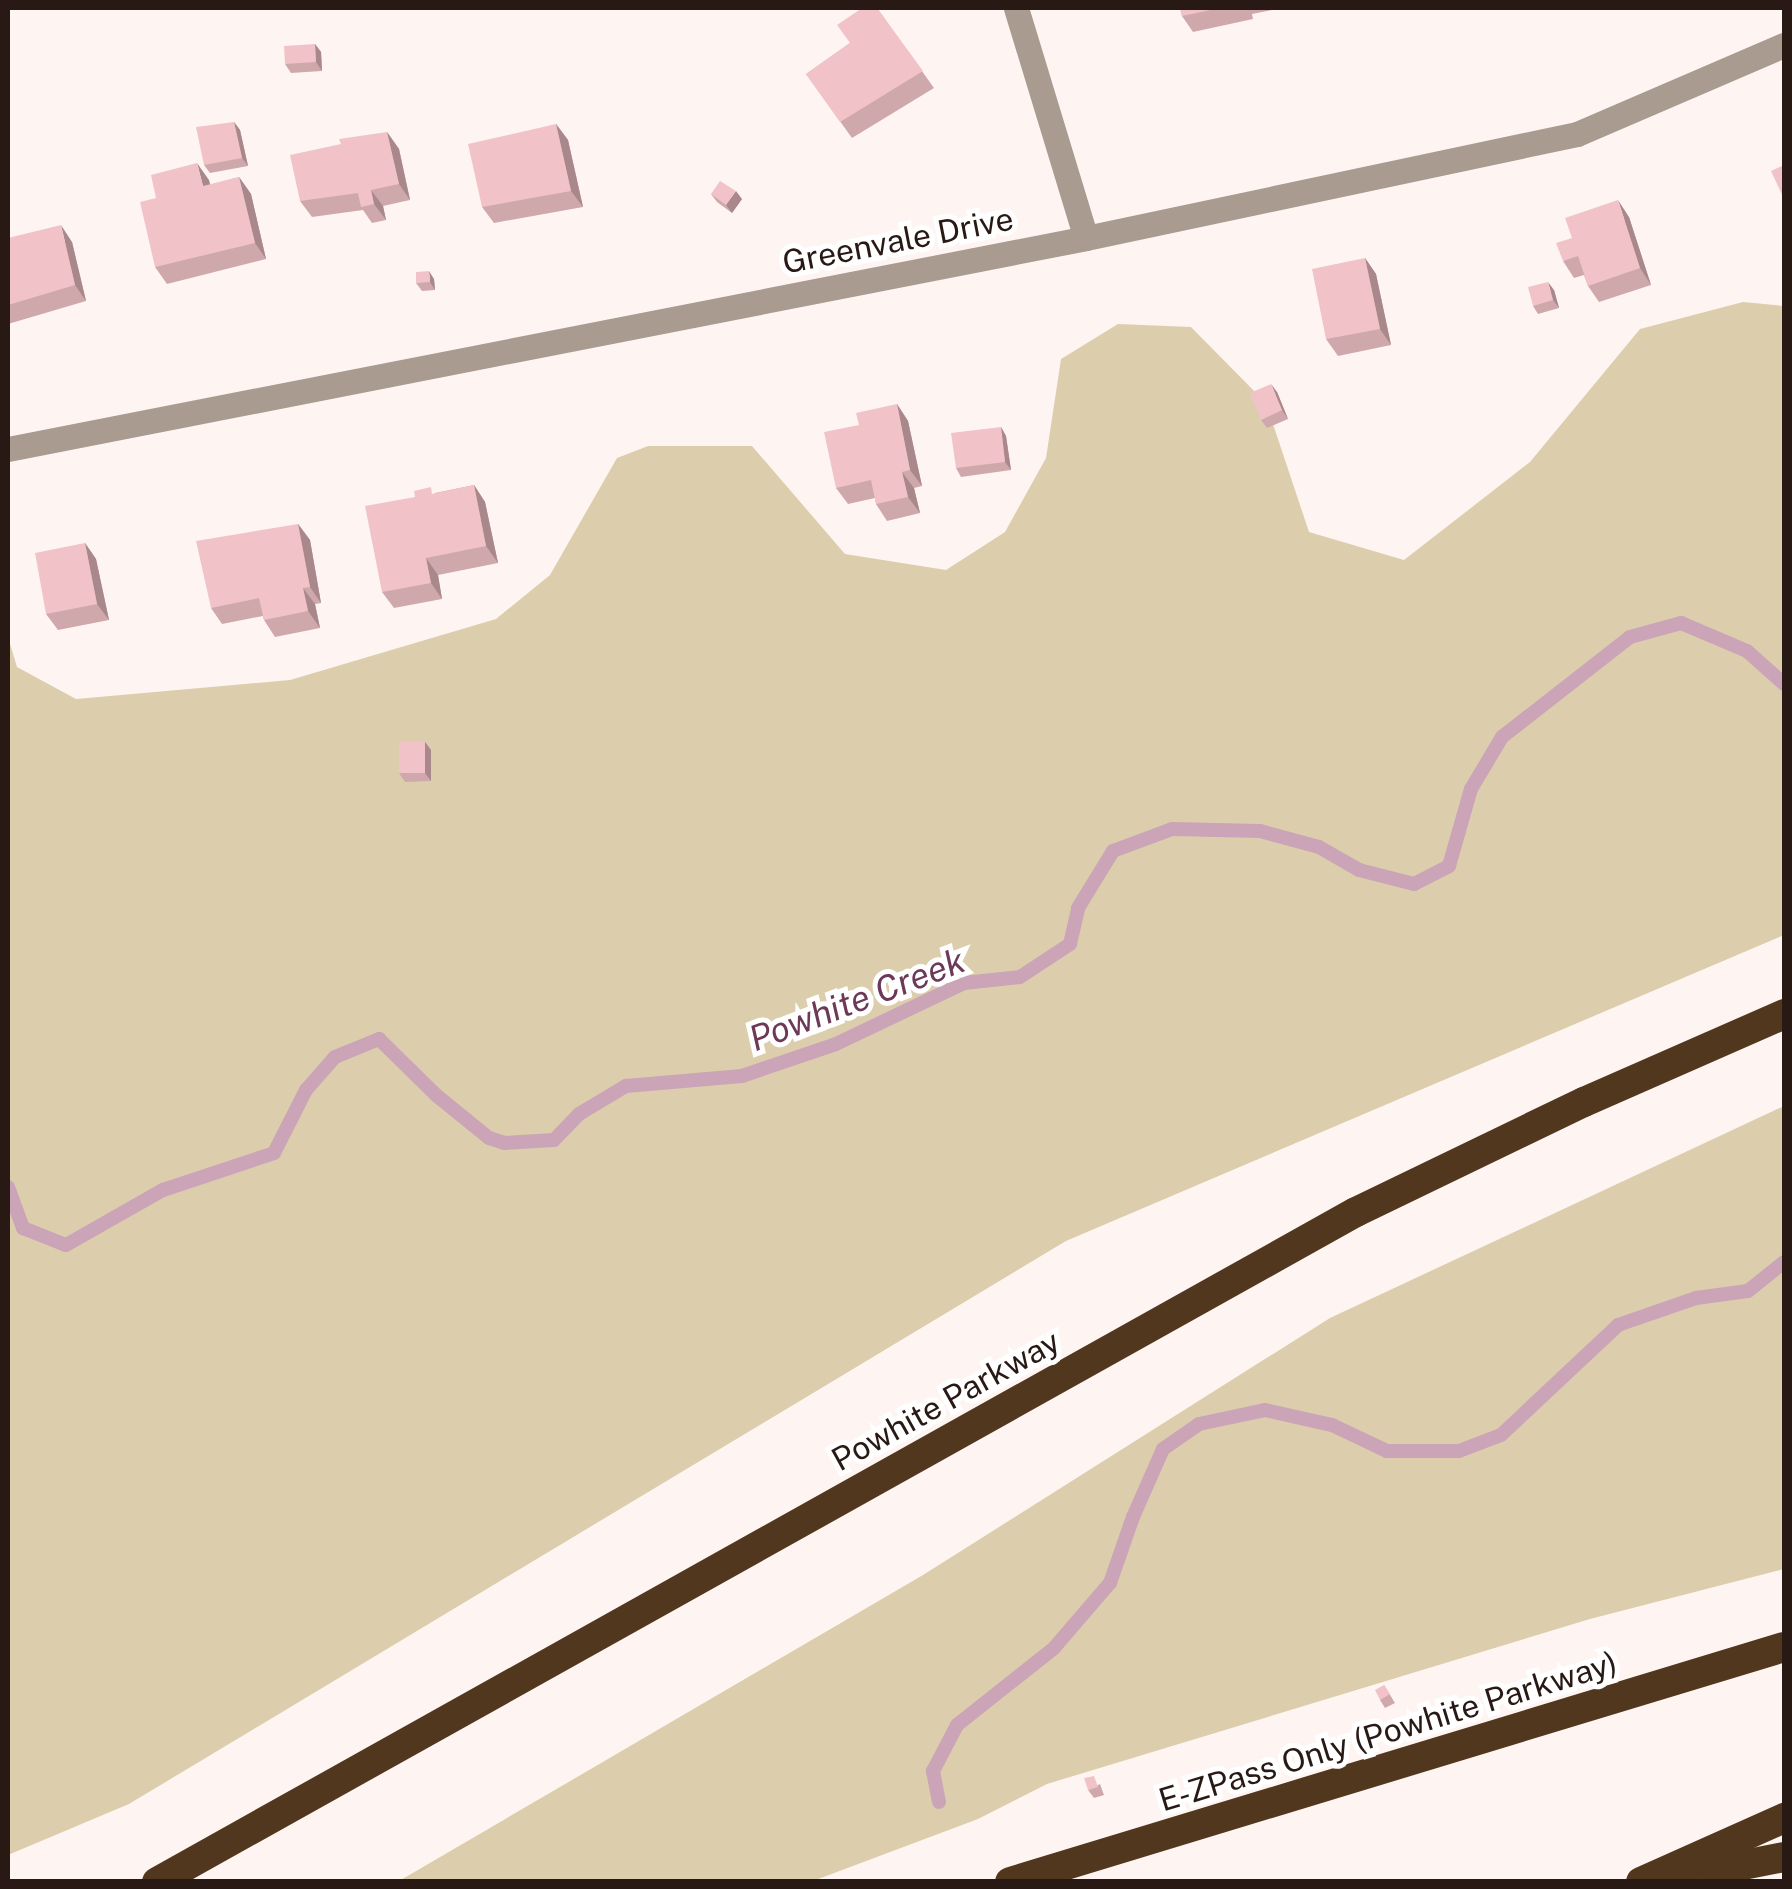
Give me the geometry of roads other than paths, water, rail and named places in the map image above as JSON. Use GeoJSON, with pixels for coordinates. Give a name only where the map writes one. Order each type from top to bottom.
{"type":"FeatureCollection","features":[{"type":"Feature","properties":{"kind":"highway","name":"Powhite Parkway"},"geometry":{"type":"LineString","coordinates":[[156,1882],[1356,1212],[1584,1102],[1784,1014]]}},
{"type":"Feature","properties":{"kind":"highway","name":"E-ZPass Only (Powhite Parkway)"},"geometry":{"type":"LineString","coordinates":[[1010,1882],[1784,1647]]}},
{"type":"Feature","properties":{"kind":"highway"},"geometry":{"type":"LineString","coordinates":[[1641,1882],[1784,1818]]}},
{"type":"Feature","properties":{"kind":"highway"},"geometry":{"type":"LineString","coordinates":[[1660,1882],[1784,1857]]}},
{"type":"Feature","properties":{"kind":"street"},"geometry":{"type":"LineString","coordinates":[[1016,8],[1086,238]]}},
{"type":"Feature","properties":{"kind":"street","name":"Greenvale Drive"},"geometry":{"type":"LineString","coordinates":[[8,450],[1086,238],[1577,134],[1784,45]]}},
{"type":"Feature","properties":{"kind":"waterway","name":"Powhite Creek"},"geometry":{"type":"LineString","coordinates":[[8,1187],[23,1228],[66,1245],[163,1190],[274,1153],[306,1090],[335,1057],[379,1039],[436,1095],[489,1138],[504,1143],[554,1140],[579,1114],[626,1086],[742,1076],[836,1044],[964,983],[1020,977],[1070,944],[1078,908],[1113,851],[1172,829],[1260,831],[1319,847],[1359,870],[1414,884],[1449,866],[1471,789],[1502,737],[1630,637],[1681,623],[1747,651],[1784,684]]}},
{"type":"Feature","properties":{"kind":"waterway"},"geometry":{"type":"LineString","coordinates":[[939,1802],[933,1771],[957,1725],[1054,1648],[1110,1583],[1163,1449],[1199,1424],[1265,1410],[1332,1425],[1387,1451],[1459,1451],[1501,1435],[1618,1325],[1696,1298],[1748,1291],[1784,1262]]}}]}
